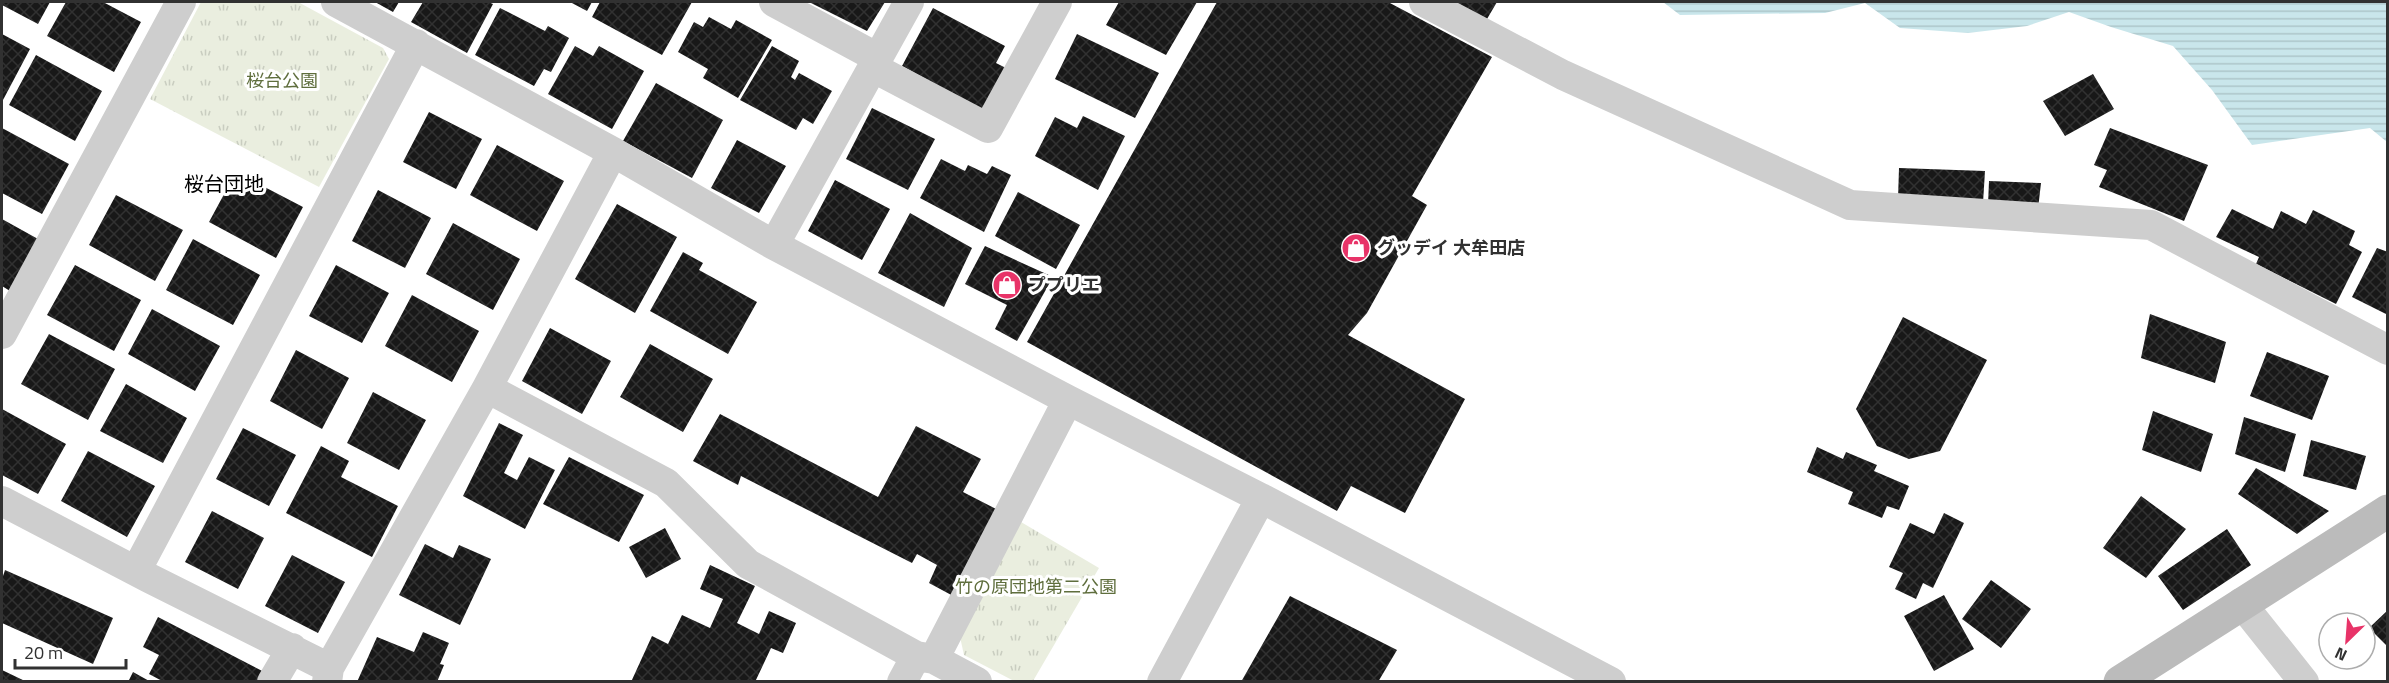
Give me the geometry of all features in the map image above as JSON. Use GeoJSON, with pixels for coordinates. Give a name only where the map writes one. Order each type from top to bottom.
{"type":"FeatureCollection","features":[{"type":"Feature","properties":{"kind":"street"},"geometry":{"type":"LineString","coordinates":[[2,334],[181,2]]}},
{"type":"Feature","properties":{"kind":"street"},"geometry":{"type":"LineString","coordinates":[[336,2],[612,152],[774,245],[1611,681]]}},
{"type":"Feature","properties":{"kind":"street"},"geometry":{"type":"LineString","coordinates":[[774,2],[988,128],[1057,2]]}},
{"type":"Feature","properties":{"kind":"street"},"geometry":{"type":"LineString","coordinates":[[774,245],[909,2]]}},
{"type":"Feature","properties":{"kind":"street"},"geometry":{"type":"LineString","coordinates":[[1424,2],[1563,75],[1850,205],[2151,225],[2388,350]]}},
{"type":"Feature","properties":{"kind":"street"},"geometry":{"type":"LineString","coordinates":[[136,572],[416,44]]}},
{"type":"Feature","properties":{"kind":"street"},"geometry":{"type":"LineString","coordinates":[[2,501],[136,572],[292,648],[328,675],[487,388],[612,152]]}},
{"type":"Feature","properties":{"kind":"street"},"geometry":{"type":"LineString","coordinates":[[487,388],[666,483],[748,564],[917,665],[977,681]]}},
{"type":"Feature","properties":{"kind":"street"},"geometry":{"type":"LineString","coordinates":[[917,665],[1068,400]]}},
{"type":"Feature","properties":{"kind":"street"},"geometry":{"type":"LineString","coordinates":[[1162,681],[1261,498]]}},
{"type":"Feature","properties":{"kind":"street"},"geometry":{"type":"LineString","coordinates":[[2120,681],[2388,511]]}},
{"type":"Feature","properties":{"kind":"street"},"geometry":{"type":"LineString","coordinates":[[2241,603],[2304,681]]}},
{"type":"Feature","properties":{"kind":"street"},"geometry":{"type":"LineString","coordinates":[[272,681],[292,648]]}},
{"type":"Feature","properties":{"kind":"green space","name":"桜台公園"},"geometry":{"type":"Polygon","coordinates":[[[201,2],[298,2],[383,48],[389,59],[319,187],[150,99],[201,2]]]}},
{"type":"Feature","properties":{"kind":"green space","name":"竹の原団地第二公園"},"geometry":{"type":"Polygon","coordinates":[[[1021,522],[1099,568],[1033,681],[1014,681],[964,655],[960,637],[1021,522]]]}},
{"type":"Feature","properties":{"kind":"water"},"geometry":{"type":"Polygon","coordinates":[[[1663,2],[2387,2],[2387,142],[2370,128],[2252,145],[2212,90],[2173,46],[2069,12],[2027,26],[1968,33],[1900,28],[1865,3],[1825,13],[1680,15],[1663,2]]]}},
{"type":"Feature","properties":{"kind":"building"},"geometry":{"type":"Polygon","coordinates":[[[2,2],[50,2],[38,24],[2,5],[2,2]]]}},
{"type":"Feature","properties":{"kind":"building"},"geometry":{"type":"Polygon","coordinates":[[[66,2],[103,2],[141,22],[114,72],[47,36],[66,2]]]}},
{"type":"Feature","properties":{"kind":"building"},"geometry":{"type":"Polygon","coordinates":[[[375,2],[399,2],[393,12],[375,2]]]}},
{"type":"Feature","properties":{"kind":"building"},"geometry":{"type":"Polygon","coordinates":[[[423,2],[488,2],[493,4],[467,53],[411,22],[423,2]]]}},
{"type":"Feature","properties":{"kind":"building"},"geometry":{"type":"Polygon","coordinates":[[[570,2],[592,2],[587,11],[570,2]]]}},
{"type":"Feature","properties":{"kind":"building"},"geometry":{"type":"Polygon","coordinates":[[[600,2],[692,2],[662,55],[592,17],[600,2]]]}},
{"type":"Feature","properties":{"kind":"building"},"geometry":{"type":"Polygon","coordinates":[[[809,2],[885,2],[867,31],[809,2]]]}},
{"type":"Feature","properties":{"kind":"building"},"geometry":{"type":"Polygon","coordinates":[[[1119,2],[1197,2],[1166,55],[1106,25],[1119,2]]]}},
{"type":"Feature","properties":{"kind":"building"},"geometry":{"type":"Polygon","coordinates":[[[1217,2],[1388,2],[1492,57],[1412,196],[1427,205],[1367,313],[1348,335],[1465,399],[1405,513],[1351,486],[1337,511],[1027,342],[1217,2]]]}},
{"type":"Feature","properties":{"kind":"building"},"geometry":{"type":"Polygon","coordinates":[[[1453,2],[1497,2],[1487,19],[1453,2]]]}},
{"type":"Feature","properties":{"kind":"building"},"geometry":{"type":"Polygon","coordinates":[[[500,8],[545,31],[548,26],[569,38],[551,72],[544,69],[534,86],[475,55],[500,8]]]}},
{"type":"Feature","properties":{"kind":"building"},"geometry":{"type":"Polygon","coordinates":[[[933,8],[1005,46],[996,63],[1008,69],[984,111],[902,66],[933,8]]]}},
{"type":"Feature","properties":{"kind":"building"},"geometry":{"type":"Polygon","coordinates":[[[709,17],[731,29],[736,20],[772,40],[738,98],[703,78],[708,69],[678,52],[694,22],[703,27],[709,17]]]}},
{"type":"Feature","properties":{"kind":"building"},"geometry":{"type":"Polygon","coordinates":[[[2,34],[30,49],[3,100],[2,99],[2,34]]]}},
{"type":"Feature","properties":{"kind":"building"},"geometry":{"type":"Polygon","coordinates":[[[1077,34],[1159,73],[1135,118],[1055,79],[1077,34]]]}},
{"type":"Feature","properties":{"kind":"building"},"geometry":{"type":"Polygon","coordinates":[[[575,46],[593,56],[599,46],[644,71],[612,129],[548,94],[575,46]]]}},
{"type":"Feature","properties":{"kind":"building"},"geometry":{"type":"Polygon","coordinates":[[[772,46],[799,61],[791,77],[795,80],[799,73],[832,91],[813,124],[803,118],[796,130],[740,100],[772,46]]]}},
{"type":"Feature","properties":{"kind":"building"},"geometry":{"type":"Polygon","coordinates":[[[36,55],[102,91],[75,141],[9,105],[36,55]]]}},
{"type":"Feature","properties":{"kind":"building"},"geometry":{"type":"Polygon","coordinates":[[[2093,74],[2114,109],[2065,136],[2043,101],[2093,74]]]}},
{"type":"Feature","properties":{"kind":"building"},"geometry":{"type":"Polygon","coordinates":[[[656,83],[723,120],[692,178],[623,141],[656,83]]]}},
{"type":"Feature","properties":{"kind":"building"},"geometry":{"type":"Polygon","coordinates":[[[872,108],[935,139],[908,190],[846,159],[872,108]]]}},
{"type":"Feature","properties":{"kind":"building"},"geometry":{"type":"Polygon","coordinates":[[[429,112],[482,139],[456,189],[403,162],[429,112]]]}},
{"type":"Feature","properties":{"kind":"building"},"geometry":{"type":"Polygon","coordinates":[[[1083,116],[1125,136],[1098,190],[1035,156],[1055,117],[1077,128],[1083,116]]]}},
{"type":"Feature","properties":{"kind":"building"},"geometry":{"type":"Polygon","coordinates":[[[2,128],[69,164],[42,214],[2,193],[2,128]]]}},
{"type":"Feature","properties":{"kind":"building"},"geometry":{"type":"Polygon","coordinates":[[[2110,128],[2208,165],[2184,221],[2099,187],[2107,170],[2094,165],[2110,128]]]}},
{"type":"Feature","properties":{"kind":"building"},"geometry":{"type":"Polygon","coordinates":[[[737,140],[786,166],[759,213],[711,188],[737,140]]]}},
{"type":"Feature","properties":{"kind":"building"},"geometry":{"type":"Polygon","coordinates":[[[497,145],[564,181],[537,231],[470,195],[497,145]]]}},
{"type":"Feature","properties":{"kind":"building"},"geometry":{"type":"Polygon","coordinates":[[[941,159],[965,171],[968,165],[987,174],[992,166],[1011,175],[984,232],[920,198],[941,159]]]}},
{"type":"Feature","properties":{"kind":"building"},"geometry":{"type":"Polygon","coordinates":[[[1899,168],[1985,171],[1983,203],[1898,199],[1899,168]]]}},
{"type":"Feature","properties":{"kind":"building"},"geometry":{"type":"Polygon","coordinates":[[[236,172],[303,207],[276,258],[209,222],[236,172]]]}},
{"type":"Feature","properties":{"kind":"building"},"geometry":{"type":"Polygon","coordinates":[[[835,180],[890,209],[862,260],[808,231],[835,180]]]}},
{"type":"Feature","properties":{"kind":"building"},"geometry":{"type":"Polygon","coordinates":[[[1989,181],[2041,183],[2038,209],[1988,205],[1989,181]]]}},
{"type":"Feature","properties":{"kind":"building"},"geometry":{"type":"Polygon","coordinates":[[[378,190],[431,218],[405,268],[352,241],[378,190]]]}},
{"type":"Feature","properties":{"kind":"building"},"geometry":{"type":"Polygon","coordinates":[[[1018,192],[1080,225],[1056,269],[995,236],[1018,192]]]}},
{"type":"Feature","properties":{"kind":"building"},"geometry":{"type":"Polygon","coordinates":[[[116,195],[183,230],[155,281],[89,245],[116,195]]]}},
{"type":"Feature","properties":{"kind":"building"},"geometry":{"type":"Polygon","coordinates":[[[617,204],[677,237],[635,313],[575,279],[617,204]]]}},
{"type":"Feature","properties":{"kind":"building"},"geometry":{"type":"Polygon","coordinates":[[[2232,209],[2273,229],[2281,211],[2306,224],[2313,210],[2355,231],[2349,245],[2362,252],[2336,304],[2256,264],[2259,257],[2216,237],[2232,209]]]}},
{"type":"Feature","properties":{"kind":"building"},"geometry":{"type":"Polygon","coordinates":[[[910,213],[972,248],[944,307],[878,273],[910,213]]]}},
{"type":"Feature","properties":{"kind":"building"},"geometry":{"type":"Polygon","coordinates":[[[2,219],[38,239],[10,291],[2,286],[2,219]]]}},
{"type":"Feature","properties":{"kind":"building"},"geometry":{"type":"Polygon","coordinates":[[[453,223],[520,259],[493,310],[426,274],[453,223]]]}},
{"type":"Feature","properties":{"kind":"building"},"geometry":{"type":"Polygon","coordinates":[[[193,239],[260,275],[233,325],[166,290],[193,239]]]}},
{"type":"Feature","properties":{"kind":"building"},"geometry":{"type":"Polygon","coordinates":[[[985,246],[1053,277],[1017,341],[995,329],[1007,305],[965,284],[985,246]]]}},
{"type":"Feature","properties":{"kind":"building"},"geometry":{"type":"Polygon","coordinates":[[[2377,248],[2388,252],[2388,315],[2352,297],[2377,248]]]}},
{"type":"Feature","properties":{"kind":"building"},"geometry":{"type":"Polygon","coordinates":[[[683,252],[703,263],[699,270],[757,302],[728,354],[650,311],[683,252]]]}},
{"type":"Feature","properties":{"kind":"building"},"geometry":{"type":"Polygon","coordinates":[[[75,265],[141,300],[114,351],[47,315],[75,265]]]}},
{"type":"Feature","properties":{"kind":"building"},"geometry":{"type":"Polygon","coordinates":[[[336,265],[389,293],[362,343],[309,316],[336,265]]]}},
{"type":"Feature","properties":{"kind":"building"},"geometry":{"type":"Polygon","coordinates":[[[412,295],[479,331],[452,382],[385,346],[412,295]]]}},
{"type":"Feature","properties":{"kind":"building"},"geometry":{"type":"Polygon","coordinates":[[[152,309],[220,346],[195,391],[128,354],[152,309]]]}},
{"type":"Feature","properties":{"kind":"building"},"geometry":{"type":"Polygon","coordinates":[[[2150,314],[2226,342],[2215,383],[2141,358],[2150,314]]]}},
{"type":"Feature","properties":{"kind":"building"},"geometry":{"type":"Polygon","coordinates":[[[1903,317],[1987,360],[1940,451],[1909,459],[1877,446],[1856,409],[1903,317]]]}},
{"type":"Feature","properties":{"kind":"building"},"geometry":{"type":"Polygon","coordinates":[[[550,328],[611,361],[582,414],[522,381],[550,328]]]}},
{"type":"Feature","properties":{"kind":"building"},"geometry":{"type":"Polygon","coordinates":[[[49,334],[115,369],[88,420],[21,384],[49,334]]]}},
{"type":"Feature","properties":{"kind":"building"},"geometry":{"type":"Polygon","coordinates":[[[650,344],[713,379],[683,432],[620,397],[650,344]]]}},
{"type":"Feature","properties":{"kind":"building"},"geometry":{"type":"Polygon","coordinates":[[[296,350],[349,378],[322,429],[270,401],[296,350]]]}},
{"type":"Feature","properties":{"kind":"building"},"geometry":{"type":"Polygon","coordinates":[[[2267,352],[2329,376],[2312,420],[2250,396],[2267,352]]]}},
{"type":"Feature","properties":{"kind":"building"},"geometry":{"type":"Polygon","coordinates":[[[126,384],[187,418],[163,463],[100,431],[126,384]]]}},
{"type":"Feature","properties":{"kind":"building"},"geometry":{"type":"Polygon","coordinates":[[[373,392],[426,420],[399,470],[347,443],[373,392]]]}},
{"type":"Feature","properties":{"kind":"building"},"geometry":{"type":"Polygon","coordinates":[[[2,409],[66,444],[38,494],[2,475],[2,409]]]}},
{"type":"Feature","properties":{"kind":"building"},"geometry":{"type":"Polygon","coordinates":[[[2153,411],[2213,434],[2201,472],[2142,450],[2153,411]]]}},
{"type":"Feature","properties":{"kind":"building"},"geometry":{"type":"Polygon","coordinates":[[[720,414],[878,497],[916,426],[981,459],[963,492],[1000,511],[955,597],[929,583],[937,565],[917,554],[912,563],[741,476],[738,485],[693,461],[720,414]]]}},
{"type":"Feature","properties":{"kind":"building"},"geometry":{"type":"Polygon","coordinates":[[[2244,417],[2296,434],[2285,472],[2235,454],[2244,417]]]}},
{"type":"Feature","properties":{"kind":"building"},"geometry":{"type":"Polygon","coordinates":[[[499,423],[523,435],[504,473],[517,480],[529,457],[555,470],[525,529],[463,496],[499,423]]]}},
{"type":"Feature","properties":{"kind":"building"},"geometry":{"type":"Polygon","coordinates":[[[243,428],[296,455],[269,506],[216,479],[243,428]]]}},
{"type":"Feature","properties":{"kind":"building"},"geometry":{"type":"Polygon","coordinates":[[[2311,440],[2366,456],[2356,490],[2303,476],[2311,440]]]}},
{"type":"Feature","properties":{"kind":"building"},"geometry":{"type":"Polygon","coordinates":[[[321,446],[349,461],[341,477],[398,506],[372,557],[286,513],[321,446]]]}},
{"type":"Feature","properties":{"kind":"building"},"geometry":{"type":"Polygon","coordinates":[[[1817,447],[1843,459],[1846,452],[1877,465],[1874,471],[1909,486],[1899,510],[1887,506],[1882,518],[1848,504],[1853,492],[1807,472],[1817,447]]]}},
{"type":"Feature","properties":{"kind":"building"},"geometry":{"type":"Polygon","coordinates":[[[88,451],[155,486],[127,537],[61,501],[88,451]]]}},
{"type":"Feature","properties":{"kind":"building"},"geometry":{"type":"Polygon","coordinates":[[[569,457],[644,495],[619,542],[543,504],[569,457]]]}},
{"type":"Feature","properties":{"kind":"building"},"geometry":{"type":"Polygon","coordinates":[[[2256,468],[2329,511],[2297,534],[2238,494],[2256,468]]]}},
{"type":"Feature","properties":{"kind":"building"},"geometry":{"type":"Polygon","coordinates":[[[2141,496],[2186,529],[2146,578],[2103,548],[2141,496]]]}},
{"type":"Feature","properties":{"kind":"building"},"geometry":{"type":"Polygon","coordinates":[[[212,511],[264,538],[238,589],[185,562],[212,511]]]}},
{"type":"Feature","properties":{"kind":"building"},"geometry":{"type":"Polygon","coordinates":[[[1944,513],[1964,523],[1933,588],[1923,583],[1916,599],[1895,589],[1903,573],[1889,567],[1910,523],[1934,534],[1944,513]]]}},
{"type":"Feature","properties":{"kind":"building"},"geometry":{"type":"Polygon","coordinates":[[[665,528],[681,559],[646,578],[629,547],[665,528]]]}},
{"type":"Feature","properties":{"kind":"building"},"geometry":{"type":"Polygon","coordinates":[[[2227,529],[2251,565],[2183,610],[2158,576],[2227,529]]]}},
{"type":"Feature","properties":{"kind":"building"},"geometry":{"type":"Polygon","coordinates":[[[425,544],[453,558],[459,545],[491,559],[460,625],[399,595],[425,544]]]}},
{"type":"Feature","properties":{"kind":"building"},"geometry":{"type":"Polygon","coordinates":[[[292,555],[345,582],[318,633],[265,606],[292,555]]]}},
{"type":"Feature","properties":{"kind":"building"},"geometry":{"type":"Polygon","coordinates":[[[710,565],[755,586],[737,623],[759,634],[769,611],[796,623],[783,653],[771,648],[755,682],[631,682],[652,636],[668,644],[682,615],[710,628],[723,599],[700,589],[710,565]]]}},
{"type":"Feature","properties":{"kind":"building"},"geometry":{"type":"Polygon","coordinates":[[[5,570],[113,618],[93,664],[2,623],[2,579],[5,570]]]}},
{"type":"Feature","properties":{"kind":"building"},"geometry":{"type":"Polygon","coordinates":[[[1991,580],[2031,609],[2001,648],[1962,619],[1991,580]]]}},
{"type":"Feature","properties":{"kind":"building"},"geometry":{"type":"Polygon","coordinates":[[[1944,595],[1974,649],[1934,671],[1904,616],[1944,595]]]}},
{"type":"Feature","properties":{"kind":"building"},"geometry":{"type":"Polygon","coordinates":[[[1290,596],[1397,650],[1378,682],[1241,682],[1290,596]]]}},
{"type":"Feature","properties":{"kind":"building"},"geometry":{"type":"Polygon","coordinates":[[[2388,610],[2388,647],[2377,636],[2377,620],[2388,610]]]}},
{"type":"Feature","properties":{"kind":"building"},"geometry":{"type":"Polygon","coordinates":[[[158,617],[268,674],[264,682],[164,682],[149,674],[159,655],[143,647],[158,617]]]}},
{"type":"Feature","properties":{"kind":"building"},"geometry":{"type":"Polygon","coordinates":[[[423,632],[449,643],[440,664],[444,665],[437,682],[357,682],[377,637],[414,652],[423,632]]]}},
{"type":"Feature","properties":{"kind":"building"},"geometry":{"type":"Polygon","coordinates":[[[2,670],[27,682],[2,682],[2,670]]]}},
{"type":"Feature","properties":{"kind":"building"},"geometry":{"type":"Polygon","coordinates":[[[133,672],[151,682],[128,682],[133,672]]]}},
{"type":"Feature","properties":{"kind":"place","name":"グッデイ 大牟田店"},"geometry":{"type":"Point","coordinates":[1356,248]}},
{"type":"Feature","properties":{"kind":"place","name":"ププリエ"},"geometry":{"type":"Point","coordinates":[1007,285]}},
{"type":"Feature","properties":{"kind":"district","name":"桜台団地"},"geometry":{"type":"Point","coordinates":[224,184]}}]}
